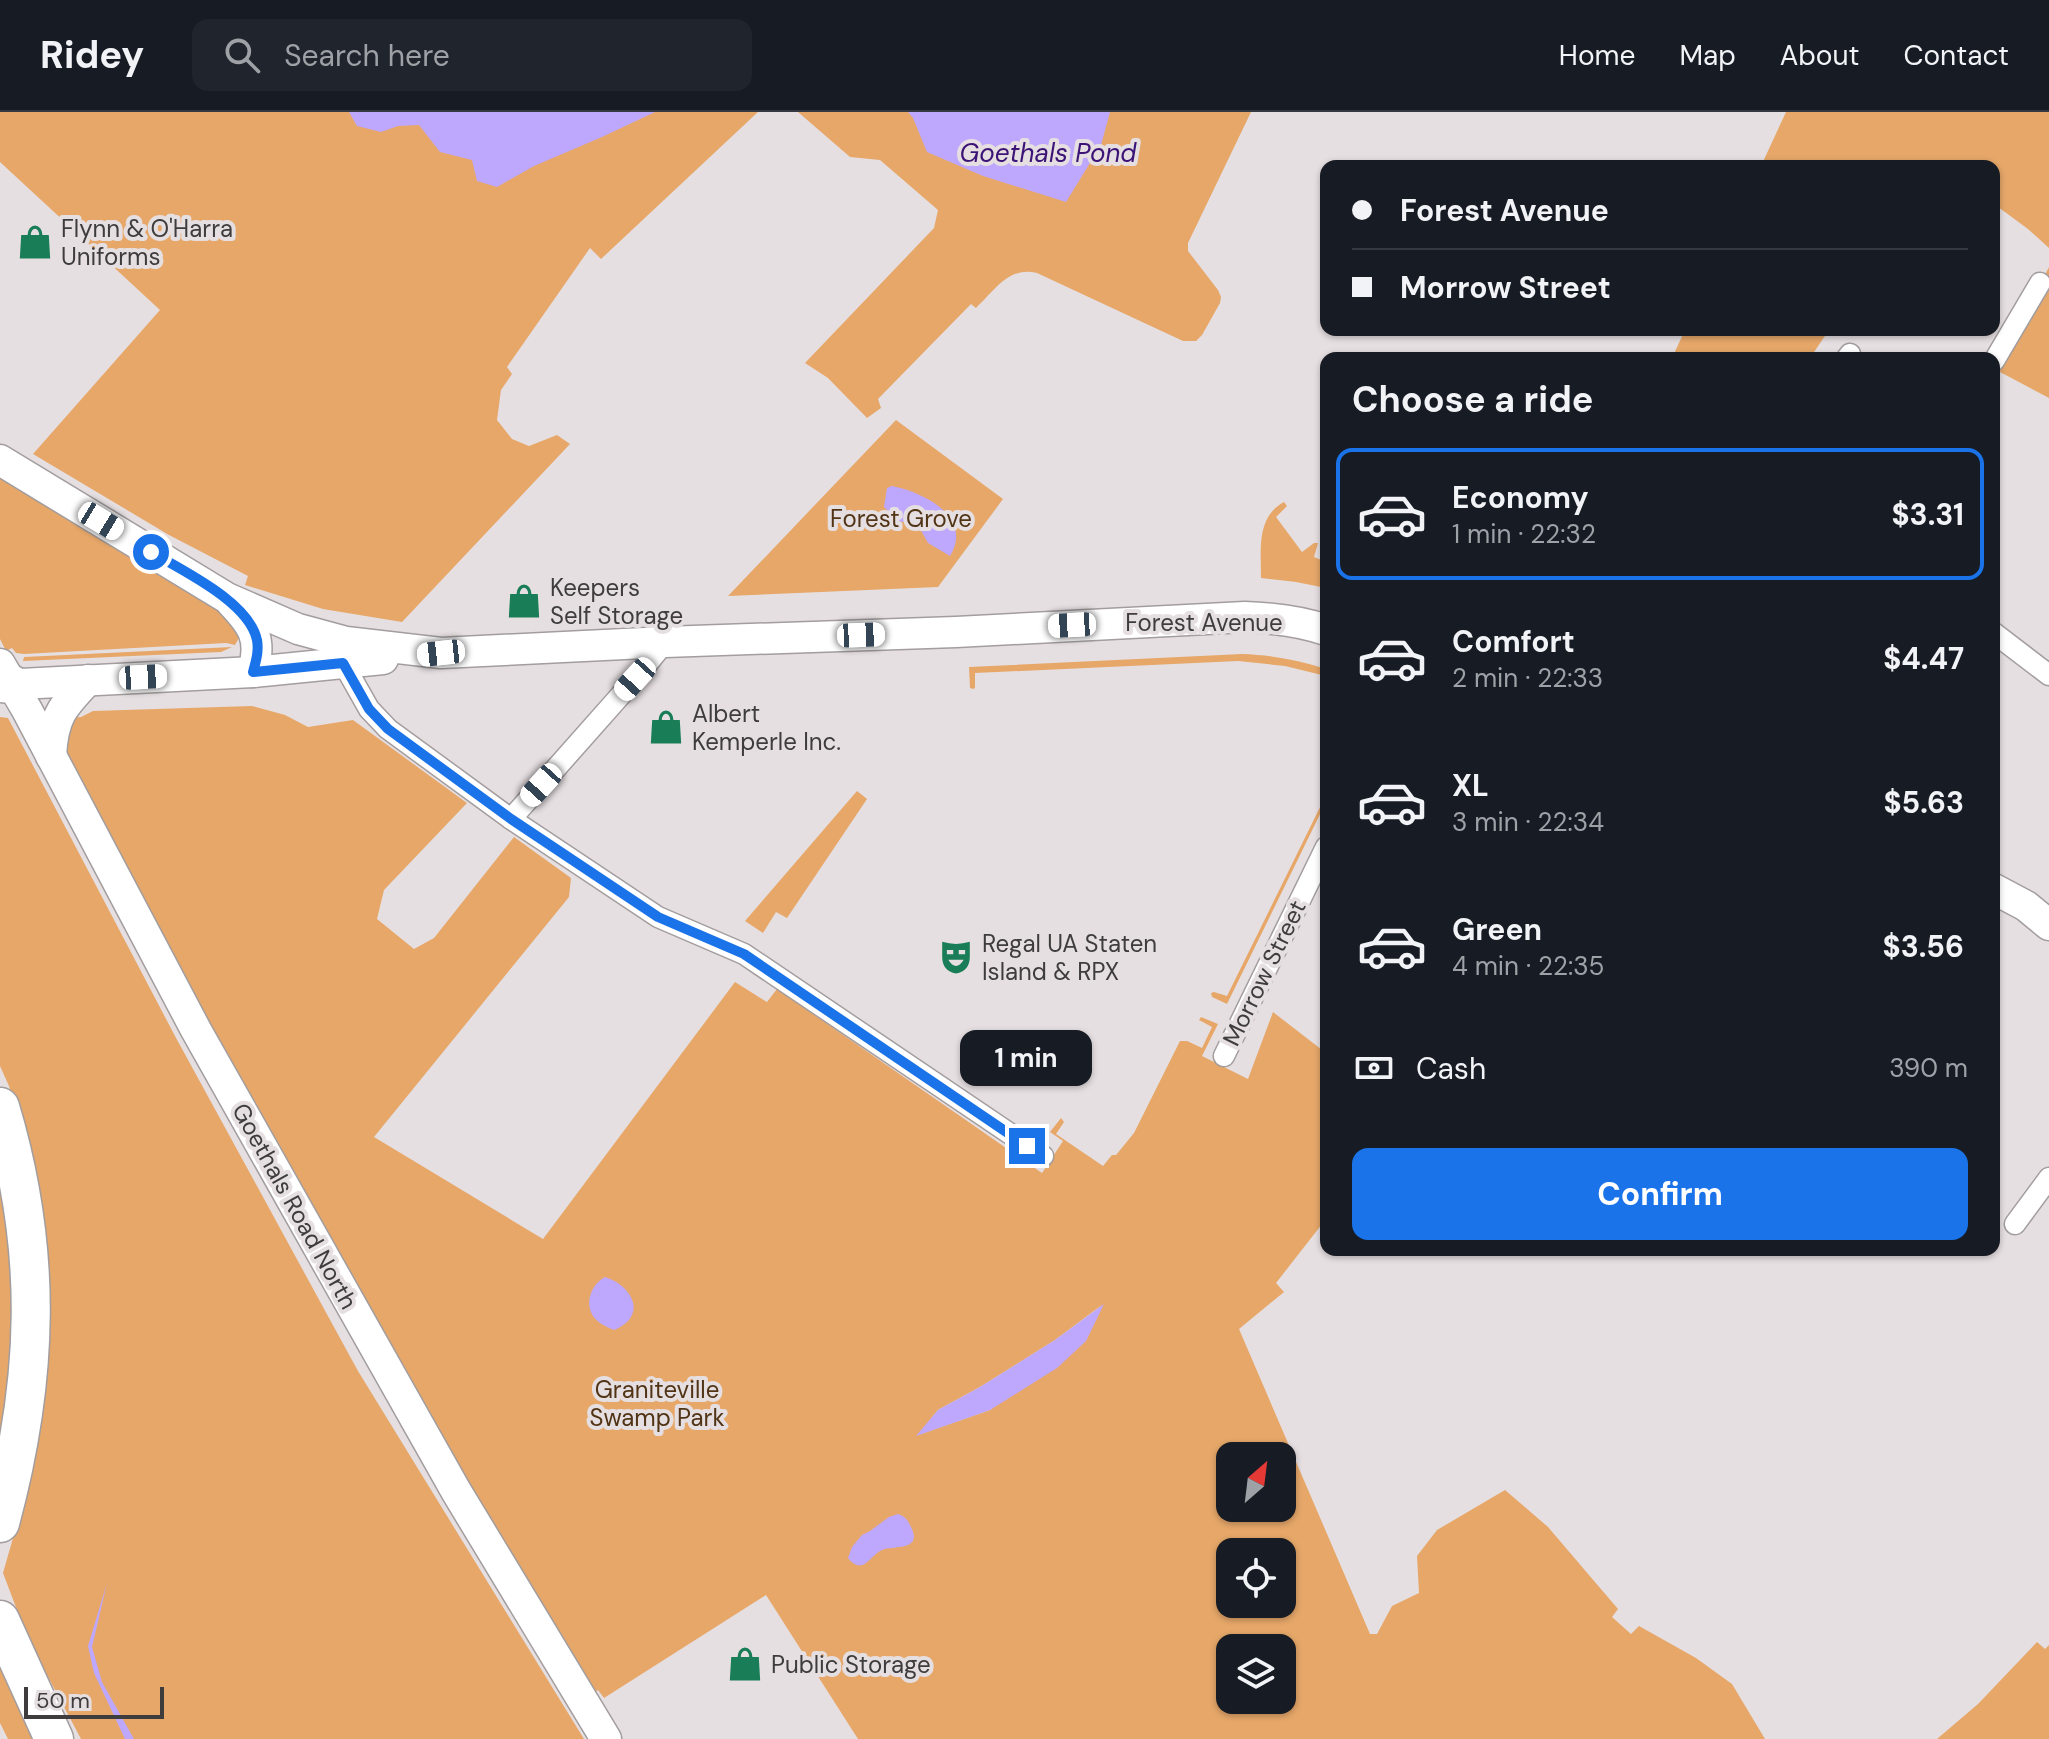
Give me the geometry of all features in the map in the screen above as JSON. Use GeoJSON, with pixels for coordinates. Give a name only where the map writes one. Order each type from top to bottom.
{"type":"FeatureCollection","features":[{"type":"Feature","properties":{"kind":"highway"},"geometry":{"type":"LineString","coordinates":[[0,1107],[22,1196],[31,1310],[25,1408],[3,1511]]}},
{"type":"Feature","properties":{"kind":"highway"},"geometry":{"type":"LineString","coordinates":[[0,1620],[54,1739]]}},
{"type":"Feature","properties":{"kind":"main road","name":"Forest Avenue"},"geometry":{"type":"LineString","coordinates":[[0,460],[227,598],[298,629],[346,642],[441,653],[1245,617],[1295,621],[1320,628]]}},
{"type":"Feature","properties":{"kind":"main road","name":"Forest Avenue"},"geometry":{"type":"LineString","coordinates":[[227,598],[249,622],[257,638],[253,672]]}},
{"type":"Feature","properties":{"kind":"main road"},"geometry":{"type":"LineString","coordinates":[[3,679],[88,680],[253,672],[441,653]]}},
{"type":"Feature","properties":{"kind":"main road","name":"Goethals Road North"},"geometry":{"type":"LineString","coordinates":[[3,679],[51,756],[196,1030],[456,1491],[606,1739]]}},
{"type":"Feature","properties":{"kind":"main road"},"geometry":{"type":"LineString","coordinates":[[51,756],[52,737],[59,713],[88,680]]}},
{"type":"Feature","properties":{"kind":"main road"},"geometry":{"type":"LineString","coordinates":[[2000,894],[2026,906],[2049,925]]}},
{"type":"Feature","properties":{"kind":"street"},"geometry":{"type":"LineString","coordinates":[[1999,352],[2040,283]]}},
{"type":"Feature","properties":{"kind":"street"},"geometry":{"type":"LineString","coordinates":[[2000,638],[2049,675]]}},
{"type":"Feature","properties":{"kind":"street"},"geometry":{"type":"LineString","coordinates":[[511,819],[665,642]]}},
{"type":"Feature","properties":{"kind":"street"},"geometry":{"type":"LineString","coordinates":[[343,663],[369,709],[388,729],[511,819],[658,917],[744,954],[1043,1156]]}},
{"type":"Feature","properties":{"kind":"street","name":"Morrow Street"},"geometry":{"type":"LineString","coordinates":[[1224,1056],[1320,859]]}},
{"type":"Feature","properties":{"kind":"street"},"geometry":{"type":"LineString","coordinates":[[2015,1224],[2049,1178]]}},
{"type":"Feature","properties":{"kind":"green space"},"geometry":{"type":"Polygon","coordinates":[[[0,112],[758,112],[601,259],[590,248],[507,367],[512,374],[501,390],[497,420],[512,439],[529,446],[557,435],[570,444],[402,622],[323,609],[245,585],[248,576],[169,535],[33,454],[160,310],[0,162],[0,112]]]}},
{"type":"Feature","properties":{"kind":"green space"},"geometry":{"type":"Polygon","coordinates":[[[798,112],[1251,112],[1188,243],[1188,251],[1218,290],[1220,303],[1202,335],[1196,341],[1183,341],[1037,273],[1018,273],[1003,281],[976,308],[971,304],[878,399],[881,408],[867,418],[828,378],[805,363],[934,228],[938,210],[880,160],[850,157],[798,112]]]}},
{"type":"Feature","properties":{"kind":"green space"},"geometry":{"type":"Polygon","coordinates":[[[1786,112],[2049,112],[2049,248],[2000,208],[2000,160],[1764,160],[1786,112]]]}},
{"type":"Feature","properties":{"kind":"green space"},"geometry":{"type":"Polygon","coordinates":[[[2049,267],[2049,398],[2000,372],[2003,357],[2049,267]]]}},
{"type":"Feature","properties":{"kind":"green space"},"geometry":{"type":"Polygon","coordinates":[[[1682,336],[1825,336],[1814,352],[1675,352],[1682,336]]]}},
{"type":"Feature","properties":{"kind":"green space","name":"Forest Grove"},"geometry":{"type":"Polygon","coordinates":[[[896,420],[1003,499],[938,587],[728,596],[896,420]]]}},
{"type":"Feature","properties":{"kind":"green space"},"geometry":{"type":"Polygon","coordinates":[[[0,474],[231,613],[241,634],[235,645],[24,654],[16,653],[12,648],[6,651],[0,639],[0,474]]]}},
{"type":"Feature","properties":{"kind":"green space"},"geometry":{"type":"Polygon","coordinates":[[[1284,502],[1287,506],[1276,517],[1302,552],[1318,543],[1314,557],[1320,560],[1320,587],[1261,578],[1264,525],[1275,508],[1284,502]]]}},
{"type":"Feature","properties":{"kind":"green space"},"geometry":{"type":"Polygon","coordinates":[[[232,647],[221,652],[23,661],[24,657],[232,647]]]}},
{"type":"Feature","properties":{"kind":"green space"},"geometry":{"type":"Polygon","coordinates":[[[1242,654],[1305,663],[1320,667],[1320,675],[1285,666],[1238,661],[975,673],[973,689],[970,688],[969,667],[1242,654]]]}},
{"type":"Feature","properties":{"kind":"green space","name":"Graniteville Swamp Park"},"geometry":{"type":"Polygon","coordinates":[[[252,706],[285,715],[308,727],[353,720],[467,803],[384,890],[377,919],[414,949],[434,938],[514,837],[571,878],[569,897],[374,1137],[543,1239],[735,982],[767,1002],[777,989],[1042,1173],[1063,1141],[1050,1132],[1061,1118],[1064,1122],[1056,1134],[1103,1166],[1112,1155],[1116,1155],[1134,1133],[1180,1041],[1202,1048],[1212,1027],[1199,1020],[1201,1017],[1218,1024],[1202,1056],[1248,1079],[1273,1012],[1320,1048],[1320,1227],[1276,1283],[1284,1292],[1239,1329],[1288,1442],[1216,1442],[1216,1522],[1296,1522],[1296,1462],[1370,1634],[1377,1634],[1392,1606],[1419,1593],[1417,1556],[1437,1530],[1505,1490],[1548,1527],[1618,1609],[1612,1617],[1631,1634],[1639,1626],[1696,1658],[1732,1684],[1765,1739],[858,1739],[766,1595],[604,1698],[598,1690],[589,1696],[438,1442],[58,747],[67,718],[81,717],[93,711],[252,706]],[[1102,1305],[1055,1340],[938,1410],[918,1435],[990,1410],[1102,1305]]]}},
{"type":"Feature","properties":{"kind":"green space"},"geometry":{"type":"Polygon","coordinates":[[[0,717],[8,718],[175,1036],[358,1371],[584,1739],[81,1739],[28,1639],[3,1573],[17,1524],[28,1156],[9,1086],[0,1066],[0,717]]]}},
{"type":"Feature","properties":{"kind":"green space"},"geometry":{"type":"Polygon","coordinates":[[[857,791],[867,799],[787,918],[776,912],[763,933],[745,921],[857,791]]]}},
{"type":"Feature","properties":{"kind":"green space"},"geometry":{"type":"Polygon","coordinates":[[[1320,807],[1320,814],[1227,1004],[1212,997],[1211,993],[1227,996],[1320,807]]]}},
{"type":"Feature","properties":{"kind":"green space"},"geometry":{"type":"Polygon","coordinates":[[[0,1137],[24,1295],[0,1481],[0,1137]]]}},
{"type":"Feature","properties":{"kind":"green space"},"geometry":{"type":"Polygon","coordinates":[[[2037,1642],[2045,1649],[2049,1645],[2049,1739],[1937,1739],[1978,1704],[2037,1642]]]}},
{"type":"Feature","properties":{"kind":"green space"},"geometry":{"type":"Polygon","coordinates":[[[0,1663],[37,1739],[8,1739],[0,1723],[0,1663]]]}},
{"type":"Feature","properties":{"kind":"water"},"geometry":{"type":"Polygon","coordinates":[[[349,112],[655,112],[534,166],[497,187],[477,181],[472,160],[440,152],[419,125],[398,126],[381,132],[357,126],[349,112]]]}},
{"type":"Feature","properties":{"kind":"water","name":"Goethals Pond"},"geometry":{"type":"Polygon","coordinates":[[[908,112],[1110,112],[1101,145],[1066,202],[983,176],[927,152],[908,112]]]}},
{"type":"Feature","properties":{"kind":"water"},"geometry":{"type":"Polygon","coordinates":[[[892,486],[918,494],[950,518],[956,542],[950,556],[928,543],[918,525],[898,521],[884,507],[887,488],[892,486]]]}},
{"type":"Feature","properties":{"kind":"water"},"geometry":{"type":"Polygon","coordinates":[[[605,1277],[623,1287],[633,1302],[631,1317],[614,1330],[602,1324],[590,1311],[589,1299],[593,1289],[605,1277]]]}},
{"type":"Feature","properties":{"kind":"water"},"geometry":{"type":"Polygon","coordinates":[[[1104,1304],[1086,1341],[1057,1368],[990,1410],[916,1436],[938,1410],[1055,1340],[1104,1304]]]}},
{"type":"Feature","properties":{"kind":"water"},"geometry":{"type":"Polygon","coordinates":[[[898,1514],[911,1527],[914,1539],[911,1543],[880,1551],[863,1565],[848,1558],[862,1535],[898,1514]]]}},
{"type":"Feature","properties":{"kind":"water"},"geometry":{"type":"Polygon","coordinates":[[[107,1583],[92,1647],[102,1682],[134,1739],[125,1739],[94,1673],[88,1646],[107,1583]]]}},
{"type":"Feature","properties":{"kind":"place","name":"Flynn & O'Harra Uniforms"},"geometry":{"type":"Point","coordinates":[35,242]}},
{"type":"Feature","properties":{"kind":"place","name":"Keepers Self Storage"},"geometry":{"type":"Point","coordinates":[524,601]}},
{"type":"Feature","properties":{"kind":"place","name":"Albert Kemperle Inc."},"geometry":{"type":"Point","coordinates":[666,727]}},
{"type":"Feature","properties":{"kind":"place","name":"Regal UA Staten Island & RPX"},"geometry":{"type":"Point","coordinates":[956,957]}},
{"type":"Feature","properties":{"kind":"place","name":"Public Storage"},"geometry":{"type":"Point","coordinates":[745,1664]}},
{"type":"Feature","properties":{"kind":"route"},"geometry":{"type":"LineString","coordinates":[[151,552],[227,598],[249,622],[257,638],[253,672],[343,663],[369,709],[388,729],[511,819],[658,917],[744,954],[1027,1146]]}}]}
